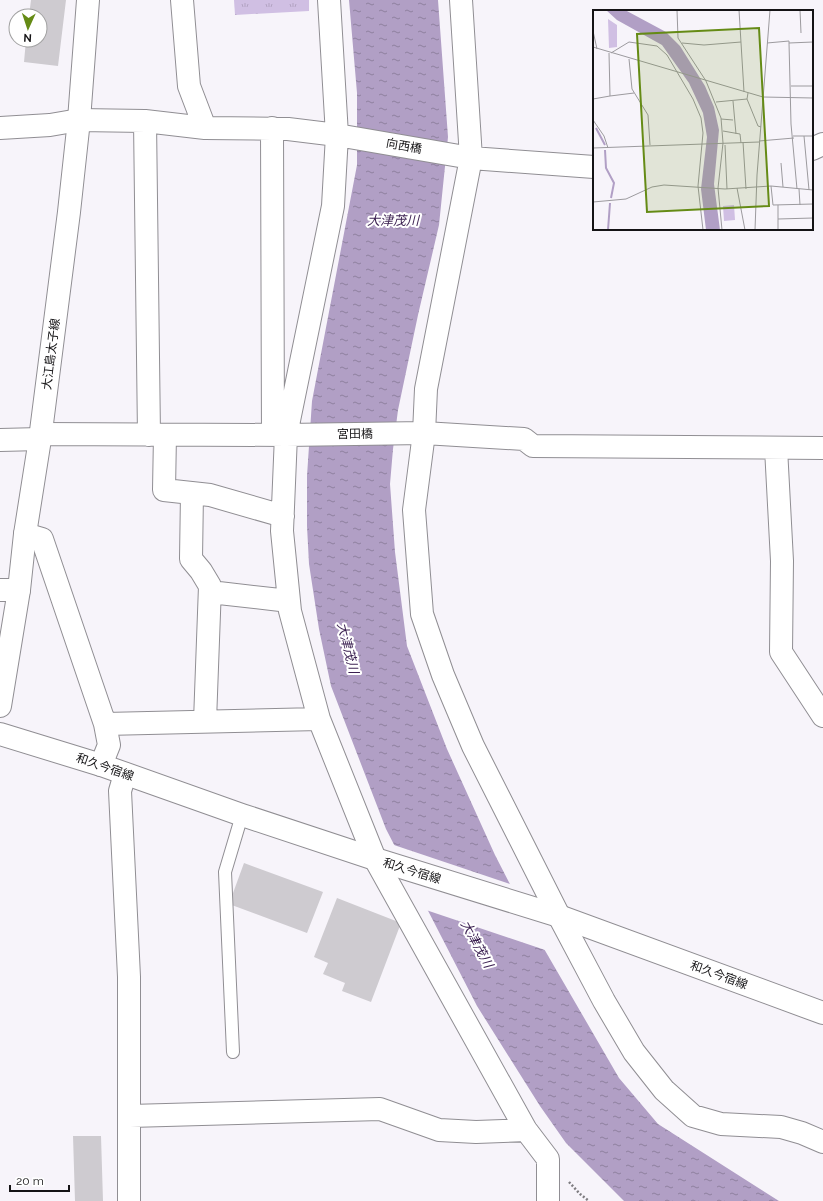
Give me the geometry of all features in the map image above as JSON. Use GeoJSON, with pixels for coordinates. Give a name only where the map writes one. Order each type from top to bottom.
{"type":"FeatureCollection","features":[{"type":"Feature","properties":{"kind":"street","name":"大江島太子線"},"geometry":{"type":"LineString","coordinates":[[0,706],[10,590],[25,534],[40,436],[69,212],[88,0]]}},
{"type":"Feature","properties":{"kind":"street"},"geometry":{"type":"LineString","coordinates":[[182,0],[189,86],[205,128]]}},
{"type":"Feature","properties":{"kind":"street"},"geometry":{"type":"LineString","coordinates":[[280,435],[334,206],[337,135],[329,0]]}},
{"type":"Feature","properties":{"kind":"street"},"geometry":{"type":"LineString","coordinates":[[461,0],[470,158],[426,389],[424,433],[414,510],[422,614],[443,675],[473,746],[559,916],[604,1001],[634,1052],[664,1090],[693,1116],[721,1124],[781,1127],[802,1133],[823,1142]]}},
{"type":"Feature","properties":{"kind":"street","name":"向西橋"},"geometry":{"type":"LineString","coordinates":[[0,128],[50,125],[78,120],[146,121],[205,128],[288,129],[337,135],[470,158],[593,168]]}},
{"type":"Feature","properties":{"kind":"street"},"geometry":{"type":"LineString","coordinates":[[146,121],[157,435],[164,490],[210,495],[283,516]]}},
{"type":"Feature","properties":{"kind":"street"},"geometry":{"type":"LineString","coordinates":[[272,128],[283,516],[282,531],[290,611],[319,719],[375,859],[526,1130],[548,1160],[548,1201]]}},
{"type":"Feature","properties":{"kind":"street"},"geometry":{"type":"LineString","coordinates":[[813,149],[823,144]]}},
{"type":"Feature","properties":{"kind":"street","name":"宮田橋"},"geometry":{"type":"LineString","coordinates":[[0,440],[40,436],[424,433],[524,439],[533,446],[823,448]]}},
{"type":"Feature","properties":{"kind":"street"},"geometry":{"type":"LineString","coordinates":[[776,448],[782,561],[781,652],[823,716]]}},
{"type":"Feature","properties":{"kind":"street"},"geometry":{"type":"LineString","coordinates":[[192,492],[190,560],[201,571],[210,586],[205,721]]}},
{"type":"Feature","properties":{"kind":"street"},"geometry":{"type":"LineString","coordinates":[[25,534],[42,539],[105,724],[109,745],[101,765]]}},
{"type":"Feature","properties":{"kind":"street"},"geometry":{"type":"LineString","coordinates":[[210,592],[289,601]]}},
{"type":"Feature","properties":{"kind":"street"},"geometry":{"type":"LineString","coordinates":[[105,724],[319,719]]}},
{"type":"Feature","properties":{"kind":"street","name":"和久今宿線"},"geometry":{"type":"LineString","coordinates":[[0,734],[101,765],[242,815],[375,859],[559,916],[823,1013]]}},
{"type":"Feature","properties":{"kind":"street"},"geometry":{"type":"LineString","coordinates":[[125,774],[120,791],[130,977],[129,1201]]}},
{"type":"Feature","properties":{"kind":"street"},"geometry":{"type":"LineString","coordinates":[[130,1116],[380,1109],[439,1130],[476,1132],[526,1130]]}},
{"type":"Feature","properties":{"kind":"lane"},"geometry":{"type":"LineString","coordinates":[[232,1052],[225,872],[242,815]]}},
{"type":"Feature","properties":{"kind":"green space"},"geometry":{"type":"Polygon","coordinates":[[[234,0],[309,0],[309,11],[235,15],[234,0]]]}},
{"type":"Feature","properties":{"kind":"water","name":"大津茂川"},"geometry":{"type":"Polygon","coordinates":[[[349,0],[438,0],[448,137],[439,225],[398,410],[390,484],[395,552],[407,646],[447,749],[495,855],[536,935],[619,1078],[658,1124],[779,1201],[624,1201],[566,1143],[540,1106],[477,1006],[386,829],[331,686],[319,629],[309,564],[307,476],[312,401],[357,165],[357,93],[349,0]]]}},
{"type":"Feature","properties":{"kind":"pier"},"geometry":{"type":"Polygon","coordinates":[[[391,844],[513,885],[548,951],[426,910],[391,844]]]}},
{"type":"Feature","properties":{"kind":"building"},"geometry":{"type":"Polygon","coordinates":[[[31,0],[66,0],[58,66],[24,62],[25,48],[48,48],[48,8],[30,8],[31,0]]]}},
{"type":"Feature","properties":{"kind":"building"},"geometry":{"type":"Polygon","coordinates":[[[244,863],[323,892],[307,933],[229,904],[244,863]]]}},
{"type":"Feature","properties":{"kind":"building"},"geometry":{"type":"Polygon","coordinates":[[[337,898],[401,923],[371,1002],[342,991],[345,983],[323,974],[328,963],[314,957],[337,898]]]}},
{"type":"Feature","properties":{"kind":"building"},"geometry":{"type":"Polygon","coordinates":[[[73,1136],[101,1136],[103,1201],[75,1201],[73,1136]]]}}]}
